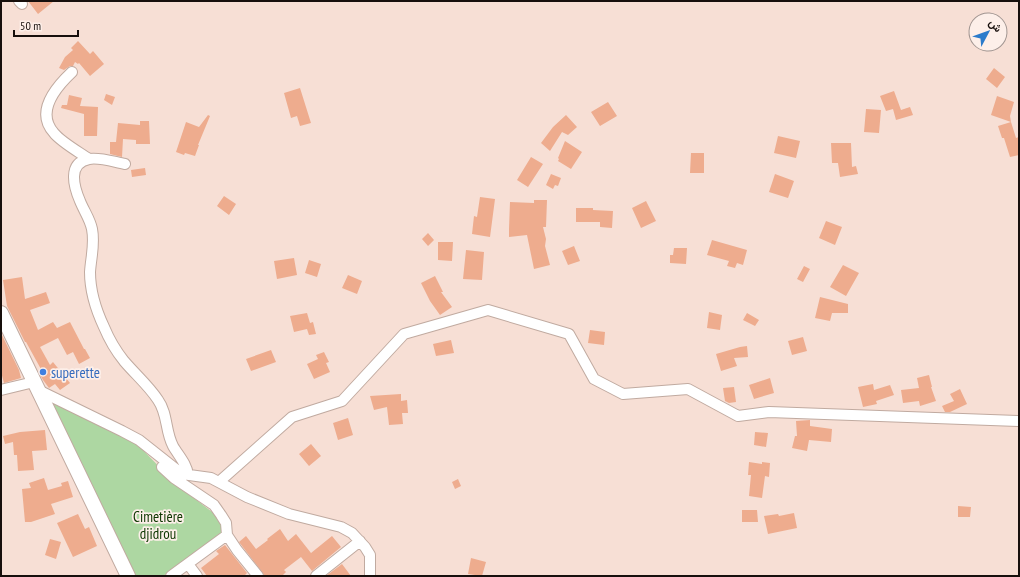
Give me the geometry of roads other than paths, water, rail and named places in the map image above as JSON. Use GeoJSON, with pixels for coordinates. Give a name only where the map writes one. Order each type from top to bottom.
{"type":"FeatureCollection","features":[{"type":"Feature","properties":{"kind":"street"},"geometry":{"type":"LineString","coordinates":[[72,72],[55,90],[48,101],[46,120],[53,133],[89,159]]}},
{"type":"Feature","properties":{"kind":"street"},"geometry":{"type":"LineString","coordinates":[[125,164],[89,159],[80,162],[75,169],[73,177],[76,190],[92,230],[93,240],[90,284],[104,328],[117,351],[161,405],[165,413],[169,436],[188,470],[188,475]]}},
{"type":"Feature","properties":{"kind":"street"},"geometry":{"type":"LineString","coordinates":[[220,481],[292,417],[342,401],[404,334],[488,310],[569,334],[594,379],[623,394],[688,389],[738,416],[769,412],[1019,421]]}},
{"type":"Feature","properties":{"kind":"street"},"geometry":{"type":"LineString","coordinates":[[1,314],[128,576]]}},
{"type":"Feature","properties":{"kind":"street"},"geometry":{"type":"LineString","coordinates":[[1,390],[36,386],[139,440],[182,474],[206,476],[220,481],[247,497],[289,514],[341,527],[352,533],[370,555],[370,576]]}},
{"type":"Feature","properties":{"kind":"street"},"geometry":{"type":"LineString","coordinates":[[156,453],[155,458],[157,462],[171,475],[214,505],[226,523],[228,535],[237,550],[258,576]]}},
{"type":"Feature","properties":{"kind":"street"},"geometry":{"type":"LineString","coordinates":[[171,576],[228,535]]}},
{"type":"Feature","properties":{"kind":"street"},"geometry":{"type":"LineString","coordinates":[[316,576],[360,541]]}},
{"type":"Feature","properties":{"kind":"street"},"geometry":{"type":"LineString","coordinates":[[188,564],[197,576]]}},
{"type":"Feature","properties":{"kind":"place","name":"superette"},"geometry":{"type":"Point","coordinates":[43,372]}},
{"type":"Feature","properties":{"kind":"park label","name":"Cimetière djidrou"},"geometry":{"type":"Point","coordinates":[158,524]}}]}
